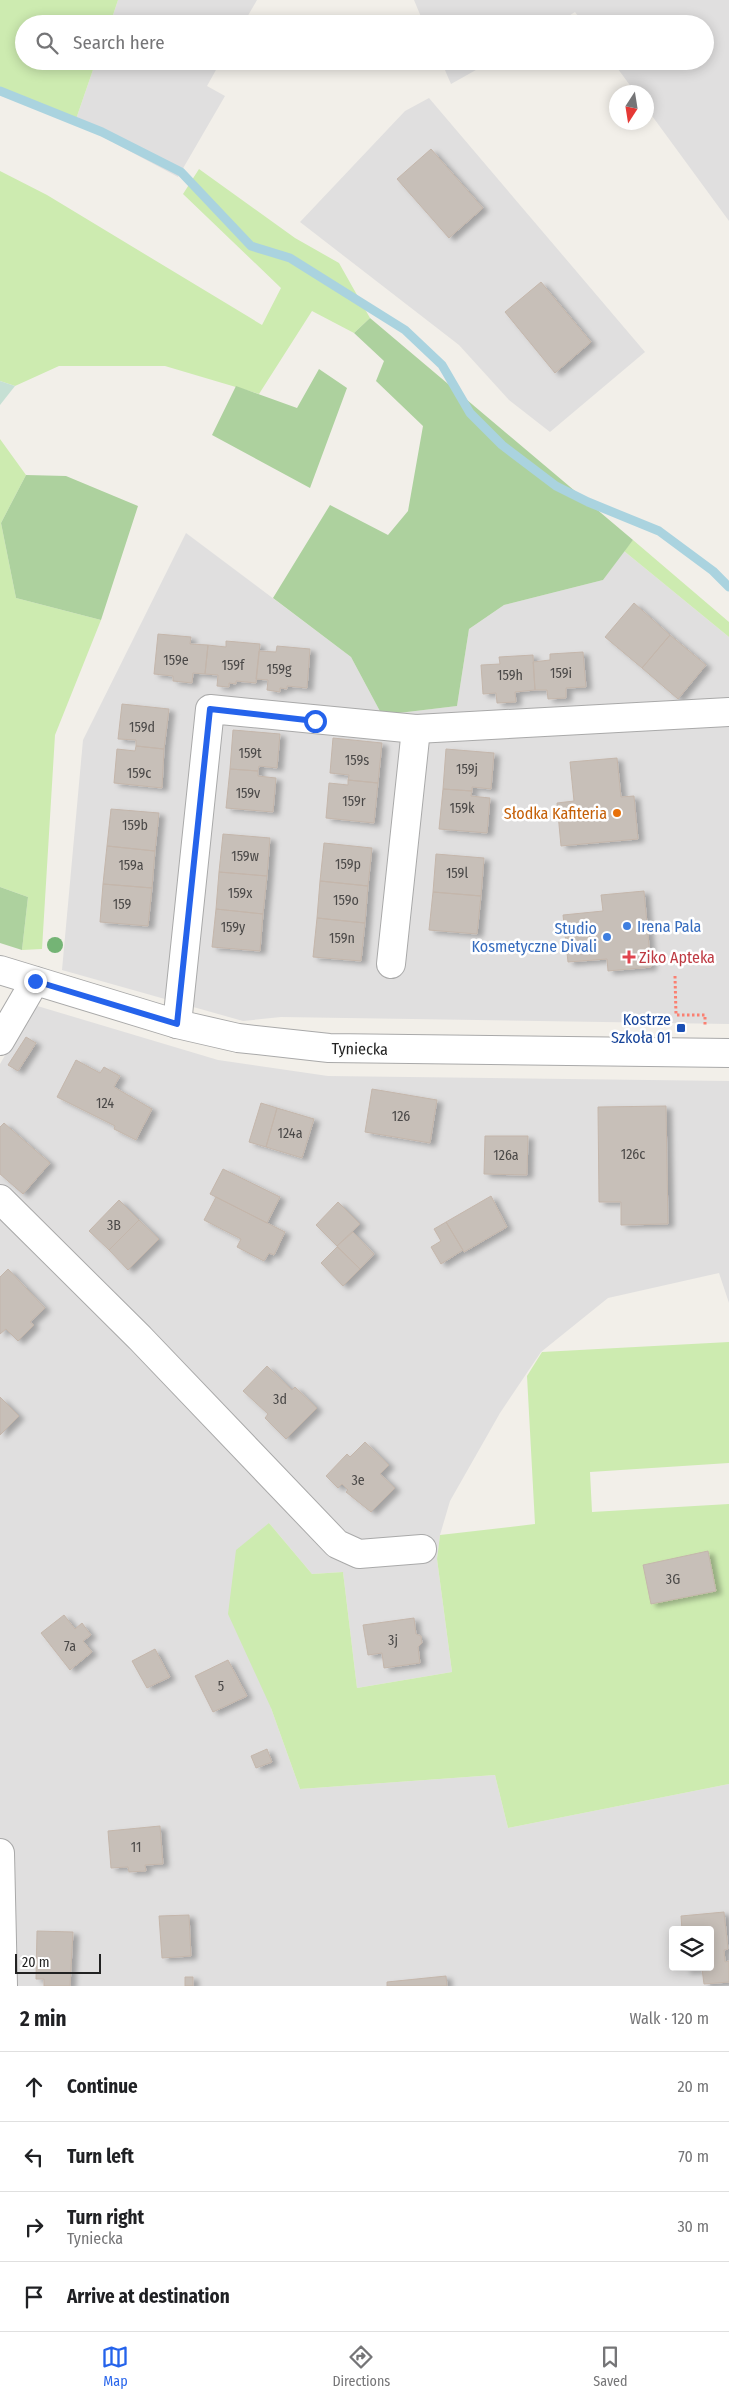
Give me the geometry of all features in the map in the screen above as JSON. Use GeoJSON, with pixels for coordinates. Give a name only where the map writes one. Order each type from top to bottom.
{"type":"FeatureCollection","features":[{"type":"Feature","properties":{"kind":"street"},"geometry":{"type":"LineString","coordinates":[[177,1024],[210,709],[416,729],[729,712]]}},
{"type":"Feature","properties":{"kind":"street"},"geometry":{"type":"LineString","coordinates":[[391,964],[416,729]]}},
{"type":"Feature","properties":{"kind":"street","name":"Tyniecka"},"geometry":{"type":"LineString","coordinates":[[0,970],[177,1024],[238,1038],[329,1048],[729,1052]]}},
{"type":"Feature","properties":{"kind":"street"},"geometry":{"type":"LineString","coordinates":[[0,1041],[35,981]]}},
{"type":"Feature","properties":{"kind":"street"},"geometry":{"type":"LineString","coordinates":[[0,1200],[140,1338],[337,1544],[359,1554],[422,1549]]}},
{"type":"Feature","properties":{"kind":"street"},"geometry":{"type":"LineString","coordinates":[[0,1853],[3,1986]]}},
{"type":"Feature","properties":{"kind":"path"},"geometry":{"type":"LineString","coordinates":[[675,976],[676,1015],[705,1015],[704,1033]]}},
{"type":"Feature","properties":{"kind":"shaded area"},"geometry":{"type":"Polygon","coordinates":[[[118,0],[257,0],[248,15],[113,15],[118,0]]]}},
{"type":"Feature","properties":{"kind":"shaded area"},"geometry":{"type":"Polygon","coordinates":[[[414,0],[729,0],[729,221],[654,119],[654,85],[630,85],[619,70],[714,70],[714,15],[577,15],[575,12],[570,15],[420,15],[414,0]]]}},
{"type":"Feature","properties":{"kind":"shaded area"},"geometry":{"type":"Polygon","coordinates":[[[93,70],[216,70],[207,86],[225,96],[178,177],[75,122],[93,70]]]}},
{"type":"Feature","properties":{"kind":"shaded area"},"geometry":{"type":"Polygon","coordinates":[[[445,70],[476,70],[451,84],[445,70]]]}},
{"type":"Feature","properties":{"kind":"shaded area"},"geometry":{"type":"Polygon","coordinates":[[[429,98],[645,352],[550,432],[509,400],[459,345],[300,222],[405,111],[429,98]]]}},
{"type":"Feature","properties":{"kind":"shaded area"},"geometry":{"type":"Polygon","coordinates":[[[186,533],[351,657],[382,715],[457,706],[469,629],[504,605],[603,580],[624,551],[729,637],[729,1024],[281,1017],[243,1021],[62,970],[83,740],[186,533]]]}},
{"type":"Feature","properties":{"kind":"shaded area"},"geometry":{"type":"Polygon","coordinates":[[[34,1005],[218,1060],[328,1076],[729,1081],[729,1303],[719,1273],[608,1298],[541,1352],[500,1413],[450,1501],[440,1535],[437,1559],[452,1672],[357,1688],[343,1572],[312,1574],[269,1523],[271,1708],[300,1789],[495,1775],[508,1828],[729,1784],[729,1986],[0,1986],[0,1064],[34,1005]]]}},
{"type":"Feature","properties":{"kind":"green space"},"geometry":{"type":"Polygon","coordinates":[[[0,0],[118,0],[113,15],[15,15],[15,70],[93,70],[75,122],[0,87],[0,0]]]}},
{"type":"Feature","properties":{"kind":"green space"},"geometry":{"type":"Polygon","coordinates":[[[199,169],[295,238],[339,263],[370,318],[354,333],[312,311],[259,394],[165,366],[59,366],[15,386],[0,381],[0,171],[47,195],[262,325],[281,288],[183,194],[199,169]]]}},
{"type":"Feature","properties":{"kind":"green space"},"geometry":{"type":"Polygon","coordinates":[[[370,318],[633,540],[603,580],[504,605],[469,629],[457,706],[382,715],[351,657],[273,598],[330,505],[388,535],[408,511],[423,426],[376,381],[384,361],[354,333],[370,318]]]}},
{"type":"Feature","properties":{"kind":"green space"},"geometry":{"type":"Polygon","coordinates":[[[319,369],[347,388],[310,488],[212,435],[236,386],[297,408],[319,369]]]}},
{"type":"Feature","properties":{"kind":"green space"},"geometry":{"type":"Polygon","coordinates":[[[0,381],[15,386],[0,405],[0,381]]]}},
{"type":"Feature","properties":{"kind":"green space"},"geometry":{"type":"Polygon","coordinates":[[[0,439],[26,475],[1,523],[16,598],[101,620],[55,735],[42,949],[22,950],[28,897],[0,887],[0,439]]]}},
{"type":"Feature","properties":{"kind":"green space"},"geometry":{"type":"Polygon","coordinates":[[[26,475],[66,476],[138,506],[101,620],[16,598],[1,523],[26,475]]]}},
{"type":"Feature","properties":{"kind":"green space"},"geometry":{"type":"Polygon","coordinates":[[[633,540],[729,622],[729,637],[624,551],[633,540]]]}},
{"type":"Feature","properties":{"kind":"green space"},"geometry":{"type":"Polygon","coordinates":[[[0,887],[28,897],[22,950],[0,943],[0,887]]]}},
{"type":"Feature","properties":{"kind":"green space"},"geometry":{"type":"Polygon","coordinates":[[[729,1342],[729,1463],[590,1472],[592,1512],[729,1504],[729,1784],[508,1828],[495,1775],[300,1789],[271,1708],[228,1614],[236,1550],[269,1523],[312,1574],[343,1572],[357,1688],[452,1672],[437,1559],[440,1535],[535,1524],[527,1376],[542,1352],[729,1342]]]}},
{"type":"Feature","properties":{"kind":"building"},"geometry":{"type":"Polygon","coordinates":[[[431,149],[483,208],[449,238],[397,179],[431,149]]]}},
{"type":"Feature","properties":{"kind":"building"},"geometry":{"type":"Polygon","coordinates":[[[541,282],[591,342],[555,373],[505,312],[541,282]]]}},
{"type":"Feature","properties":{"kind":"building"},"geometry":{"type":"Polygon","coordinates":[[[634,603],[670,635],[642,668],[605,637],[634,603]]]}},
{"type":"Feature","properties":{"kind":"building"},"geometry":{"type":"Polygon","coordinates":[[[158,634],[191,637],[190,644],[208,645],[205,674],[193,673],[192,683],[173,681],[173,676],[154,674],[158,634]]]}},
{"type":"Feature","properties":{"kind":"building"},"geometry":{"type":"Polygon","coordinates":[[[670,635],[706,665],[678,699],[642,668],[670,635]]]}},
{"type":"Feature","properties":{"kind":"building"},"geometry":{"type":"Polygon","coordinates":[[[226,641],[260,644],[256,683],[236,681],[236,684],[229,683],[229,687],[217,686],[218,675],[205,674],[208,645],[226,647],[226,641]]]}},
{"type":"Feature","properties":{"kind":"building"},"geometry":{"type":"Polygon","coordinates":[[[277,646],[310,649],[307,688],[287,686],[287,689],[280,688],[280,692],[267,690],[268,680],[256,679],[259,651],[276,652],[277,646]]]}},
{"type":"Feature","properties":{"kind":"building"},"geometry":{"type":"Polygon","coordinates":[[[583,652],[586,687],[566,688],[566,698],[548,699],[547,690],[535,690],[533,662],[550,660],[550,654],[583,652]]]}},
{"type":"Feature","properties":{"kind":"building"},"geometry":{"type":"Polygon","coordinates":[[[533,655],[535,690],[515,692],[516,702],[497,703],[496,693],[483,694],[481,665],[500,664],[499,657],[533,655]]]}},
{"type":"Feature","properties":{"kind":"building"},"geometry":{"type":"Polygon","coordinates":[[[122,704],[169,709],[164,749],[136,746],[136,740],[118,739],[122,704]]]}},
{"type":"Feature","properties":{"kind":"building"},"geometry":{"type":"Polygon","coordinates":[[[233,730],[280,734],[277,768],[259,766],[258,771],[230,769],[233,730]]]}},
{"type":"Feature","properties":{"kind":"building"},"geometry":{"type":"Polygon","coordinates":[[[333,738],[382,743],[378,783],[348,780],[349,775],[330,773],[333,738]]]}},
{"type":"Feature","properties":{"kind":"building"},"geometry":{"type":"Polygon","coordinates":[[[136,746],[164,749],[162,788],[114,783],[117,749],[135,751],[136,746]]]}},
{"type":"Feature","properties":{"kind":"building"},"geometry":{"type":"Polygon","coordinates":[[[446,749],[494,753],[491,789],[472,787],[472,791],[443,789],[446,749]]]}},
{"type":"Feature","properties":{"kind":"building"},"geometry":{"type":"Polygon","coordinates":[[[617,758],[621,797],[634,796],[638,839],[561,846],[557,803],[574,801],[570,762],[617,758]]]}},
{"type":"Feature","properties":{"kind":"building"},"geometry":{"type":"Polygon","coordinates":[[[230,769],[258,771],[258,776],[276,778],[273,812],[226,808],[230,769]]]}},
{"type":"Feature","properties":{"kind":"building"},"geometry":{"type":"Polygon","coordinates":[[[348,780],[378,783],[374,823],[326,818],[329,783],[348,785],[348,780]]]}},
{"type":"Feature","properties":{"kind":"building"},"geometry":{"type":"Polygon","coordinates":[[[443,789],[472,791],[471,796],[490,798],[487,833],[439,829],[443,789]]]}},
{"type":"Feature","properties":{"kind":"building"},"geometry":{"type":"Polygon","coordinates":[[[111,809],[159,813],[155,851],[107,846],[111,809]]]}},
{"type":"Feature","properties":{"kind":"building"},"geometry":{"type":"Polygon","coordinates":[[[223,834],[270,838],[267,876],[219,872],[223,834]]]}},
{"type":"Feature","properties":{"kind":"building"},"geometry":{"type":"Polygon","coordinates":[[[324,843],[372,848],[368,886],[320,881],[324,843]]]}},
{"type":"Feature","properties":{"kind":"building"},"geometry":{"type":"Polygon","coordinates":[[[107,846],[155,851],[152,888],[103,884],[107,846]]]}},
{"type":"Feature","properties":{"kind":"building"},"geometry":{"type":"Polygon","coordinates":[[[436,854],[484,858],[481,896],[433,892],[436,854]]]}},
{"type":"Feature","properties":{"kind":"building"},"geometry":{"type":"Polygon","coordinates":[[[219,872],[267,876],[263,914],[216,909],[219,872]]]}},
{"type":"Feature","properties":{"kind":"building"},"geometry":{"type":"Polygon","coordinates":[[[320,881],[368,886],[365,923],[317,918],[320,881]]]}},
{"type":"Feature","properties":{"kind":"building"},"geometry":{"type":"Polygon","coordinates":[[[103,884],[152,888],[148,926],[100,922],[103,884]]]}},
{"type":"Feature","properties":{"kind":"building","name":"Studio Kosmetyczne Divali"},"geometry":{"type":"Polygon","coordinates":[[[644,891],[651,967],[608,971],[607,959],[568,962],[563,915],[603,911],[601,895],[644,891]]]}},
{"type":"Feature","properties":{"kind":"building"},"geometry":{"type":"Polygon","coordinates":[[[433,892],[481,896],[477,934],[429,930],[433,892]]]}},
{"type":"Feature","properties":{"kind":"building"},"geometry":{"type":"Polygon","coordinates":[[[216,909],[263,914],[260,951],[212,947],[216,909]]]}},
{"type":"Feature","properties":{"kind":"building"},"geometry":{"type":"Polygon","coordinates":[[[317,918],[365,923],[361,961],[313,957],[317,918]]]}},
{"type":"Feature","properties":{"kind":"building"},"geometry":{"type":"Polygon","coordinates":[[[26,1037],[36,1043],[18,1071],[8,1065],[26,1037]]]}},
{"type":"Feature","properties":{"kind":"building"},"geometry":{"type":"Polygon","coordinates":[[[76,1060],[100,1073],[104,1067],[120,1076],[114,1087],[152,1109],[136,1140],[114,1129],[115,1126],[57,1097],[76,1060]]]}},
{"type":"Feature","properties":{"kind":"building"},"geometry":{"type":"Polygon","coordinates":[[[372,1089],[437,1100],[430,1143],[365,1132],[372,1089]]]}},
{"type":"Feature","properties":{"kind":"building"},"geometry":{"type":"Polygon","coordinates":[[[261,1103],[277,1108],[266,1147],[249,1142],[261,1103]]]}},
{"type":"Feature","properties":{"kind":"building"},"geometry":{"type":"Polygon","coordinates":[[[666,1106],[668,1224],[621,1225],[621,1202],[599,1202],[598,1107],[666,1106]]]}},
{"type":"Feature","properties":{"kind":"building"},"geometry":{"type":"Polygon","coordinates":[[[277,1108],[314,1119],[302,1158],[266,1147],[277,1108]]]}},
{"type":"Feature","properties":{"kind":"building"},"geometry":{"type":"Polygon","coordinates":[[[4,1123],[50,1163],[23,1194],[0,1174],[0,1127],[4,1123]]]}},
{"type":"Feature","properties":{"kind":"building"},"geometry":{"type":"Polygon","coordinates":[[[485,1136],[528,1136],[527,1175],[484,1174],[485,1136]]]}},
{"type":"Feature","properties":{"kind":"building"},"geometry":{"type":"Polygon","coordinates":[[[223,1169],[280,1197],[267,1223],[210,1194],[223,1169]]]}},
{"type":"Feature","properties":{"kind":"building"},"geometry":{"type":"Polygon","coordinates":[[[491,1196],[507,1227],[464,1252],[446,1222],[491,1196]]]}},
{"type":"Feature","properties":{"kind":"building"},"geometry":{"type":"Polygon","coordinates":[[[216,1197],[285,1232],[274,1255],[269,1253],[264,1261],[237,1247],[241,1239],[204,1220],[216,1197]]]}},
{"type":"Feature","properties":{"kind":"building"},"geometry":{"type":"Polygon","coordinates":[[[119,1200],[139,1220],[109,1250],[89,1231],[119,1200]]]}},
{"type":"Feature","properties":{"kind":"building"},"geometry":{"type":"Polygon","coordinates":[[[338,1202],[360,1224],[337,1246],[316,1225],[338,1202]]]}},
{"type":"Feature","properties":{"kind":"building"},"geometry":{"type":"Polygon","coordinates":[[[139,1220],[159,1239],[128,1270],[109,1250],[139,1220]]]}},
{"type":"Feature","properties":{"kind":"building"},"geometry":{"type":"Polygon","coordinates":[[[446,1222],[463,1250],[441,1264],[431,1247],[441,1241],[434,1229],[446,1222]]]}},
{"type":"Feature","properties":{"kind":"building"},"geometry":{"type":"Polygon","coordinates":[[[353,1232],[374,1254],[360,1269],[337,1246],[353,1232]]]}},
{"type":"Feature","properties":{"kind":"building"},"geometry":{"type":"Polygon","coordinates":[[[337,1247],[360,1269],[343,1286],[321,1263],[337,1247]]]}},
{"type":"Feature","properties":{"kind":"building"},"geometry":{"type":"Polygon","coordinates":[[[8,1269],[45,1308],[30,1322],[34,1325],[18,1341],[6,1329],[0,1334],[0,1277],[8,1269]]]}},
{"type":"Feature","properties":{"kind":"building"},"geometry":{"type":"Polygon","coordinates":[[[267,1366],[292,1390],[295,1387],[317,1408],[286,1439],[265,1418],[268,1414],[243,1391],[267,1366]]]}},
{"type":"Feature","properties":{"kind":"building"},"geometry":{"type":"Polygon","coordinates":[[[0,1397],[19,1416],[0,1435],[0,1397]]]}},
{"type":"Feature","properties":{"kind":"building"},"geometry":{"type":"Polygon","coordinates":[[[365,1442],[389,1465],[380,1474],[395,1488],[371,1512],[346,1492],[348,1490],[342,1484],[338,1488],[326,1476],[347,1454],[350,1457],[365,1442]]]}},
{"type":"Feature","properties":{"kind":"building"},"geometry":{"type":"Polygon","coordinates":[[[708,1551],[716,1591],[651,1604],[643,1565],[708,1551]]]}},
{"type":"Feature","properties":{"kind":"building"},"geometry":{"type":"Polygon","coordinates":[[[64,1615],[75,1629],[82,1623],[91,1635],[83,1641],[92,1652],[70,1670],[41,1633],[64,1615]]]}},
{"type":"Feature","properties":{"kind":"building"},"geometry":{"type":"Polygon","coordinates":[[[414,1618],[416,1634],[421,1636],[422,1643],[418,1647],[420,1663],[384,1668],[382,1653],[368,1655],[363,1625],[414,1618]]]}},
{"type":"Feature","properties":{"kind":"building"},"geometry":{"type":"Polygon","coordinates":[[[155,1649],[170,1677],[147,1688],[132,1661],[155,1649]]]}},
{"type":"Feature","properties":{"kind":"building"},"geometry":{"type":"Polygon","coordinates":[[[228,1660],[247,1696],[213,1712],[195,1676],[228,1660]]]}},
{"type":"Feature","properties":{"kind":"building"},"geometry":{"type":"Polygon","coordinates":[[[267,1749],[272,1762],[256,1768],[251,1756],[267,1749]]]}},
{"type":"Feature","properties":{"kind":"building"},"geometry":{"type":"Polygon","coordinates":[[[160,1826],[163,1864],[145,1865],[146,1871],[129,1872],[128,1867],[111,1868],[108,1831],[160,1826]]]}},
{"type":"Feature","properties":{"kind":"building"},"geometry":{"type":"Polygon","coordinates":[[[724,1912],[728,1949],[724,1950],[725,1962],[729,1961],[729,1982],[704,1984],[702,1971],[714,1971],[714,1926],[682,1926],[681,1916],[724,1912]]]}},
{"type":"Feature","properties":{"kind":"building"},"geometry":{"type":"Polygon","coordinates":[[[189,1915],[191,1956],[162,1958],[159,1916],[189,1915]]]}},
{"type":"Feature","properties":{"kind":"building"},"geometry":{"type":"Polygon","coordinates":[[[37,1931],[73,1932],[70,1986],[44,1986],[44,1979],[36,1979],[37,1931]]]}},
{"type":"Feature","properties":{"kind":"building"},"geometry":{"type":"Polygon","coordinates":[[[446,1976],[447,1986],[387,1986],[387,1982],[446,1976]]]}},
{"type":"Feature","properties":{"kind":"building"},"geometry":{"type":"Polygon","coordinates":[[[185,1977],[193,1977],[193,1986],[185,1986],[185,1977]]]}},
{"type":"Feature","properties":{"kind":"waterway"},"geometry":{"type":"LineString","coordinates":[[0,91],[102,132],[181,172],[251,246],[290,258],[405,330],[442,365],[470,413],[502,445],[556,486],[588,502],[659,531],[713,571],[729,587]]}},
{"type":"Feature","properties":{"kind":"place","name":"Słodka Kafiteria"},"geometry":{"type":"Point","coordinates":[617,813]}},
{"type":"Feature","properties":{"kind":"place","name":"Irena Pala"},"geometry":{"type":"Point","coordinates":[627,926]}},
{"type":"Feature","properties":{"kind":"place","name":"Studio Kosmetyczne Divali"},"geometry":{"type":"Point","coordinates":[607,937]}},
{"type":"Feature","properties":{"kind":"place","name":"Ziko Apteka"},"geometry":{"type":"Point","coordinates":[629,957]}},
{"type":"Feature","properties":{"kind":"place","name":"Kostrze Szkoła 01"},"geometry":{"type":"Point","coordinates":[681,1028]}},
{"type":"Feature","properties":{"kind":"route"},"geometry":{"type":"LineString","coordinates":[[35,981],[177,1024],[210,709],[315,721]]}}]}
